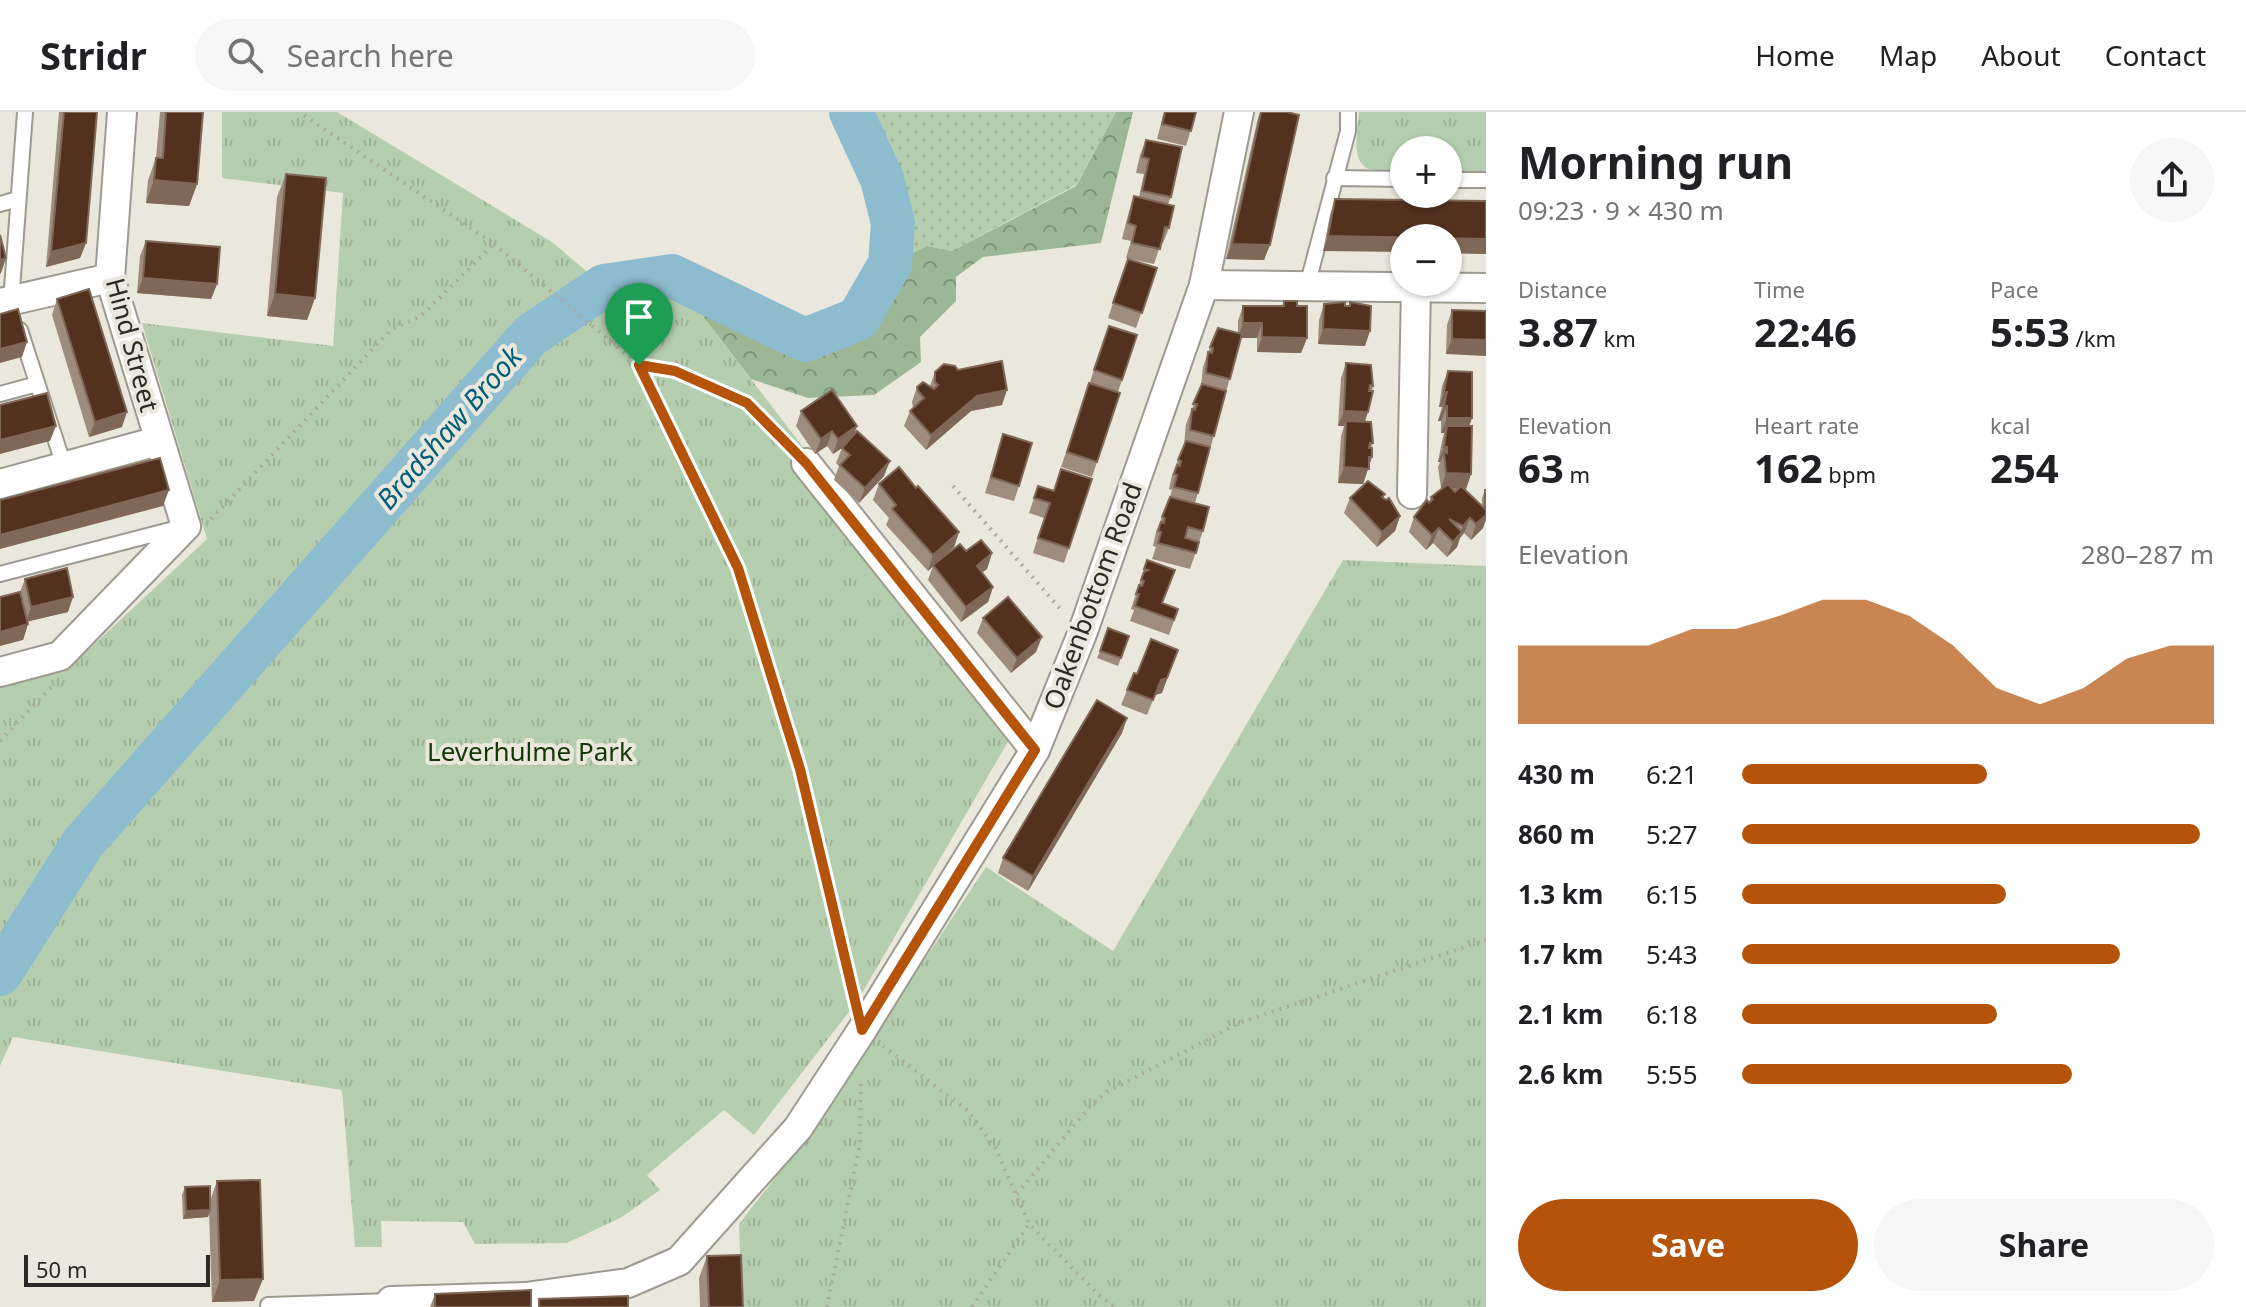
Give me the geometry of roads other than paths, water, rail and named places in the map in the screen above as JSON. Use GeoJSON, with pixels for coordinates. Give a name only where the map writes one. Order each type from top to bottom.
{"type":"FeatureCollection","features":[{"type":"Feature","properties":{"kind":"street","name":"Hind Street"},"geometry":{"type":"LineString","coordinates":[[122,112],[125,213],[110,278],[158,441],[197,525]]}},
{"type":"Feature","properties":{"kind":"street","name":"Oakenbottom Road"},"geometry":{"type":"LineString","coordinates":[[390,1304],[526,1297],[628,1283],[679,1261],[798,1128],[1035,750],[1082,634],[1204,285],[1239,112]]}},
{"type":"Feature","properties":{"kind":"street"},"geometry":{"type":"LineString","coordinates":[[5,301],[110,278]]}},
{"type":"Feature","properties":{"kind":"street"},"geometry":{"type":"LineString","coordinates":[[1204,285],[1390,287]]}},
{"type":"Feature","properties":{"kind":"street"},"geometry":{"type":"LineString","coordinates":[[1462,288],[1486,288]]}},
{"type":"Feature","properties":{"kind":"street"},"geometry":{"type":"LineString","coordinates":[[1412,494],[1416,296]]}},
{"type":"Feature","properties":{"kind":"street"},"geometry":{"type":"LineString","coordinates":[[0,484],[158,441]]}},
{"type":"Feature","properties":{"kind":"street"},"geometry":{"type":"LineString","coordinates":[[806,463],[1035,750]]}},
{"type":"Feature","properties":{"kind":"street"},"geometry":{"type":"LineString","coordinates":[[0,672],[60,656],[197,525]]}},
{"type":"Feature","properties":{"kind":"lane"},"geometry":{"type":"LineString","coordinates":[[25,112],[5,301],[64,466]]}},
{"type":"Feature","properties":{"kind":"lane"},"geometry":{"type":"LineString","coordinates":[[1307,286],[1348,131],[1348,112]]}},
{"type":"Feature","properties":{"kind":"lane"},"geometry":{"type":"LineString","coordinates":[[1334,178],[1390,179]]}},
{"type":"Feature","properties":{"kind":"lane"},"geometry":{"type":"LineString","coordinates":[[1462,180],[1486,180]]}},
{"type":"Feature","properties":{"kind":"lane"},"geometry":{"type":"LineString","coordinates":[[0,204],[18,199]]}},
{"type":"Feature","properties":{"kind":"lane"},"geometry":{"type":"LineString","coordinates":[[0,394],[37,384]]}},
{"type":"Feature","properties":{"kind":"lane"},"geometry":{"type":"LineString","coordinates":[[0,574],[197,525]]}},
{"type":"Feature","properties":{"kind":"lane"},"geometry":{"type":"LineString","coordinates":[[268,1305],[390,1304]]}},
{"type":"Feature","properties":{"kind":"waterway","name":"Bradshaw Brook"},"geometry":{"type":"LineString","coordinates":[[0,974],[83,843],[531,335],[604,286],[672,276],[805,340],[858,319],[890,264],[893,223],[882,179],[851,112]]}},
{"type":"Feature","properties":{"kind":"park label","name":"Leverhulme Park"},"geometry":{"type":"Point","coordinates":[530,752]}}]}
